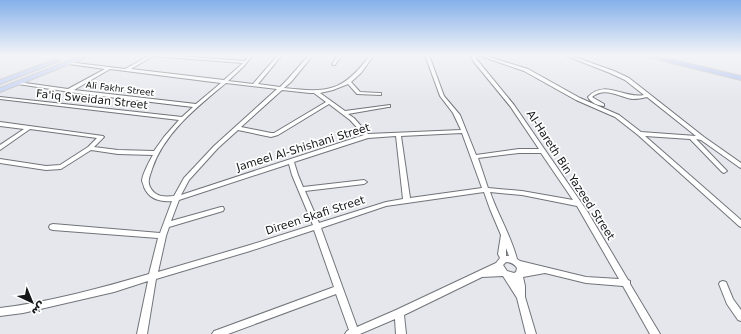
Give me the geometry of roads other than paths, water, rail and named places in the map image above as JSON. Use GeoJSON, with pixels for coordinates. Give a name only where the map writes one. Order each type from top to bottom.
{"type":"FeatureCollection","features":[{"type":"Feature","properties":{"kind":"highway"},"geometry":{"type":"LineString","coordinates":[[710,71],[741,78]]}},
{"type":"Feature","properties":{"kind":"highway"},"geometry":{"type":"LineString","coordinates":[[726,71],[741,74]]}},
{"type":"Feature","properties":{"kind":"main road"},"geometry":{"type":"LineString","coordinates":[[0,82],[31,71]]}},
{"type":"Feature","properties":{"kind":"main road"},"geometry":{"type":"LineString","coordinates":[[0,90],[50,71]]}},
{"type":"Feature","properties":{"kind":"street"},"geometry":{"type":"LineString","coordinates":[[69,91],[105,71]]}},
{"type":"Feature","properties":{"kind":"street"},"geometry":{"type":"LineString","coordinates":[[131,71],[316,92],[349,83],[361,71]]}},
{"type":"Feature","properties":{"kind":"street"},"geometry":{"type":"LineString","coordinates":[[176,199],[166,200],[156,198],[147,187],[145,181],[157,153],[169,133],[182,119],[237,71]]}},
{"type":"Feature","properties":{"kind":"street"},"geometry":{"type":"LineString","coordinates":[[254,86],[267,71]]}},
{"type":"Feature","properties":{"kind":"street"},"geometry":{"type":"LineString","coordinates":[[142,334],[162,236],[176,199],[192,172],[289,81],[298,71]]}},
{"type":"Feature","properties":{"kind":"street"},"geometry":{"type":"LineString","coordinates":[[433,71],[442,96],[457,114],[475,157],[486,190],[516,262],[521,268],[519,274],[521,298],[530,334]]}},
{"type":"Feature","properties":{"kind":"street","name":"Al-Hareth Bin Yazeed Street"},"geometry":{"type":"LineString","coordinates":[[484,71],[512,105],[579,204],[627,283],[655,334]]}},
{"type":"Feature","properties":{"kind":"street"},"geometry":{"type":"LineString","coordinates":[[527,71],[578,99],[611,112]]}},
{"type":"Feature","properties":{"kind":"street"},"geometry":{"type":"LineString","coordinates":[[608,71],[627,79],[702,138],[741,166]]}},
{"type":"Feature","properties":{"kind":"street","name":"Ali Fakhr Street"},"geometry":{"type":"LineString","coordinates":[[18,83],[69,91],[196,106]]}},
{"type":"Feature","properties":{"kind":"street"},"geometry":{"type":"LineString","coordinates":[[349,83],[359,93],[379,94]]}},
{"type":"Feature","properties":{"kind":"street"},"geometry":{"type":"LineString","coordinates":[[648,95],[632,97],[603,90],[590,97],[591,100],[611,112],[640,134],[741,224]]}},
{"type":"Feature","properties":{"kind":"street"},"geometry":{"type":"LineString","coordinates":[[316,92],[345,113],[367,136]]}},
{"type":"Feature","properties":{"kind":"street","name":"Fa'iq Sweidan Street"},"geometry":{"type":"LineString","coordinates":[[0,98],[182,119]]}},
{"type":"Feature","properties":{"kind":"street"},"geometry":{"type":"LineString","coordinates":[[238,128],[276,134],[329,102]]}},
{"type":"Feature","properties":{"kind":"street"},"geometry":{"type":"LineString","coordinates":[[345,113],[388,106]]}},
{"type":"Feature","properties":{"kind":"street"},"geometry":{"type":"LineString","coordinates":[[0,124],[101,137],[90,148],[66,165],[55,168],[0,161]]}},
{"type":"Feature","properties":{"kind":"street"},"geometry":{"type":"LineString","coordinates":[[0,148],[29,128]]}},
{"type":"Feature","properties":{"kind":"street","name":"Jameel Al-Shishani Street"},"geometry":{"type":"LineString","coordinates":[[176,199],[367,136],[464,131]]}},
{"type":"Feature","properties":{"kind":"street"},"geometry":{"type":"LineString","coordinates":[[398,134],[407,201]]}},
{"type":"Feature","properties":{"kind":"street"},"geometry":{"type":"LineString","coordinates":[[640,134],[702,138]]}},
{"type":"Feature","properties":{"kind":"street"},"geometry":{"type":"LineString","coordinates":[[691,137],[724,171]]}},
{"type":"Feature","properties":{"kind":"street"},"geometry":{"type":"LineString","coordinates":[[90,148],[118,152],[157,153]]}},
{"type":"Feature","properties":{"kind":"street"},"geometry":{"type":"LineString","coordinates":[[475,157],[510,152],[543,151]]}},
{"type":"Feature","properties":{"kind":"street"},"geometry":{"type":"LineString","coordinates":[[291,161],[294,175],[317,227],[339,288],[352,333],[399,313],[480,274],[501,262],[516,262],[544,271],[586,280],[627,283]]}},
{"type":"Feature","properties":{"kind":"street"},"geometry":{"type":"LineString","coordinates":[[301,189],[364,182]]}},
{"type":"Feature","properties":{"kind":"street","name":"Direen Skafi Street"},"geometry":{"type":"LineString","coordinates":[[0,312],[55,302],[114,288],[250,248],[377,206],[486,190],[516,192],[579,204]]}},
{"type":"Feature","properties":{"kind":"street"},"geometry":{"type":"LineString","coordinates":[[167,225],[221,209]]}},
{"type":"Feature","properties":{"kind":"street"},"geometry":{"type":"LineString","coordinates":[[53,227],[162,236]]}},
{"type":"Feature","properties":{"kind":"street"},"geometry":{"type":"LineString","coordinates":[[505,235],[500,270],[506,275],[521,298]]}},
{"type":"Feature","properties":{"kind":"street"},"geometry":{"type":"LineString","coordinates":[[480,274],[506,275],[514,277],[519,274],[544,271]]}},
{"type":"Feature","properties":{"kind":"street"},"geometry":{"type":"LineString","coordinates":[[723,284],[730,301],[741,317]]}},
{"type":"Feature","properties":{"kind":"street"},"geometry":{"type":"LineString","coordinates":[[217,334],[339,288]]}},
{"type":"Feature","properties":{"kind":"street"},"geometry":{"type":"LineString","coordinates":[[399,313],[401,334]]}}]}
